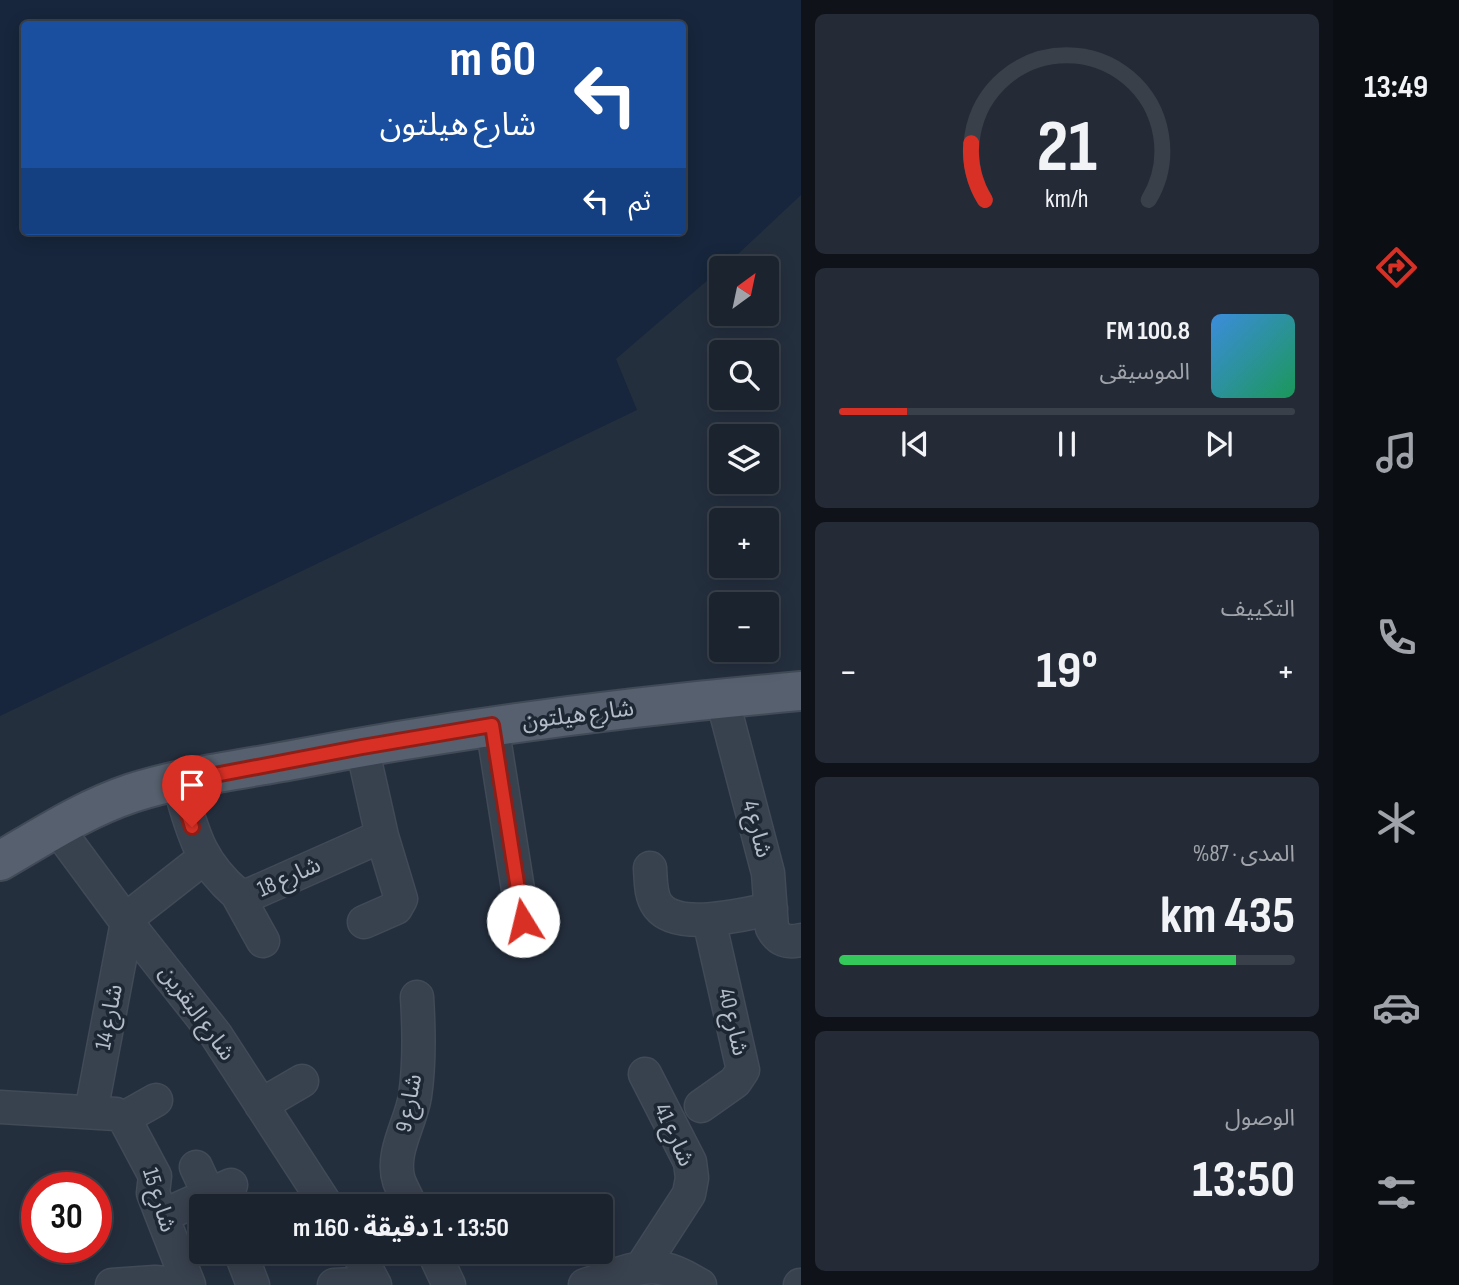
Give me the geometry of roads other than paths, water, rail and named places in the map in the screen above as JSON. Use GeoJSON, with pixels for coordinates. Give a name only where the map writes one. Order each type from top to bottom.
{"type":"FeatureCollection","features":[{"type":"Feature","properties":{"kind":"main road","name":"شارع هيلتون"},"geometry":{"type":"LineString","coordinates":[[0,861],[95,807],[134,793],[178,782],[492,725],[801,691]]}},
{"type":"Feature","properties":{"kind":"street","name":"شارع 4"},"geometry":{"type":"LineString","coordinates":[[722,698],[768,873],[772,928],[776,936],[784,941],[801,940]]}},
{"type":"Feature","properties":{"kind":"street"},"geometry":{"type":"LineString","coordinates":[[492,725],[523,921]]}},
{"type":"Feature","properties":{"kind":"street"},"geometry":{"type":"LineString","coordinates":[[362,747],[382,835],[401,899],[396,908],[364,922]]}},
{"type":"Feature","properties":{"kind":"street","name":"شارع 18"},"geometry":{"type":"LineString","coordinates":[[178,782],[204,859],[237,894],[248,895],[382,835]]}},
{"type":"Feature","properties":{"kind":"street","name":"شارع البقرين"},"geometry":{"type":"LineString","coordinates":[[58,828],[126,921],[197,1008],[319,1194]]}},
{"type":"Feature","properties":{"kind":"street"},"geometry":{"type":"LineString","coordinates":[[126,921],[204,859]]}},
{"type":"Feature","properties":{"kind":"street"},"geometry":{"type":"LineString","coordinates":[[650,868],[652,895],[665,913],[709,920],[771,909]]}},
{"type":"Feature","properties":{"kind":"street"},"geometry":{"type":"LineString","coordinates":[[237,894],[263,941]]}},
{"type":"Feature","properties":{"kind":"street","name":"شارع 40"},"geometry":{"type":"LineString","coordinates":[[701,1106],[735,1082],[743,1070],[709,920]]}},
{"type":"Feature","properties":{"kind":"street","name":"شارع 14"},"geometry":{"type":"LineString","coordinates":[[90,1112],[126,921]]}},
{"type":"Feature","properties":{"kind":"street","name":"شارع 9"},"geometry":{"type":"LineString","coordinates":[[405,1194],[399,1180],[397,1164],[416,1092],[417,997]]}},
{"type":"Feature","properties":{"kind":"street","name":"شارع 41"},"geometry":{"type":"LineString","coordinates":[[641,1268],[689,1194],[692,1178],[690,1161],[645,1074]]}},
{"type":"Feature","properties":{"kind":"street"},"geometry":{"type":"LineString","coordinates":[[261,1105],[302,1082]]}},
{"type":"Feature","properties":{"kind":"street"},"geometry":{"type":"LineString","coordinates":[[0,1107],[116,1114],[124,1118],[156,1100]]}},
{"type":"Feature","properties":{"kind":"street","name":"شارع 15"},"geometry":{"type":"LineString","coordinates":[[124,1118],[156,1176],[153,1193],[188,1285]]}},
{"type":"Feature","properties":{"kind":"street"},"geometry":{"type":"LineString","coordinates":[[162,1216],[220,1190],[196,1167]]}},
{"type":"Feature","properties":{"kind":"street"},"geometry":{"type":"LineString","coordinates":[[334,1285],[375,1284],[364,1264]]}},
{"type":"Feature","properties":{"kind":"street"},"geometry":{"type":"LineString","coordinates":[[439,1264],[449,1285]]}},
{"type":"Feature","properties":{"kind":"street"},"geometry":{"type":"LineString","coordinates":[[585,1285],[641,1268],[667,1269],[700,1285]]}},
{"type":"Feature","properties":{"kind":"street"},"geometry":{"type":"LineString","coordinates":[[112,1285],[155,1282],[188,1285]]}},
{"type":"Feature","properties":{"kind":"water"},"geometry":{"type":"Polygon","coordinates":[[[0,0],[801,0],[801,195],[736,256],[709,256],[709,279],[616,359],[637,410],[0,716],[0,0]]]}}]}
